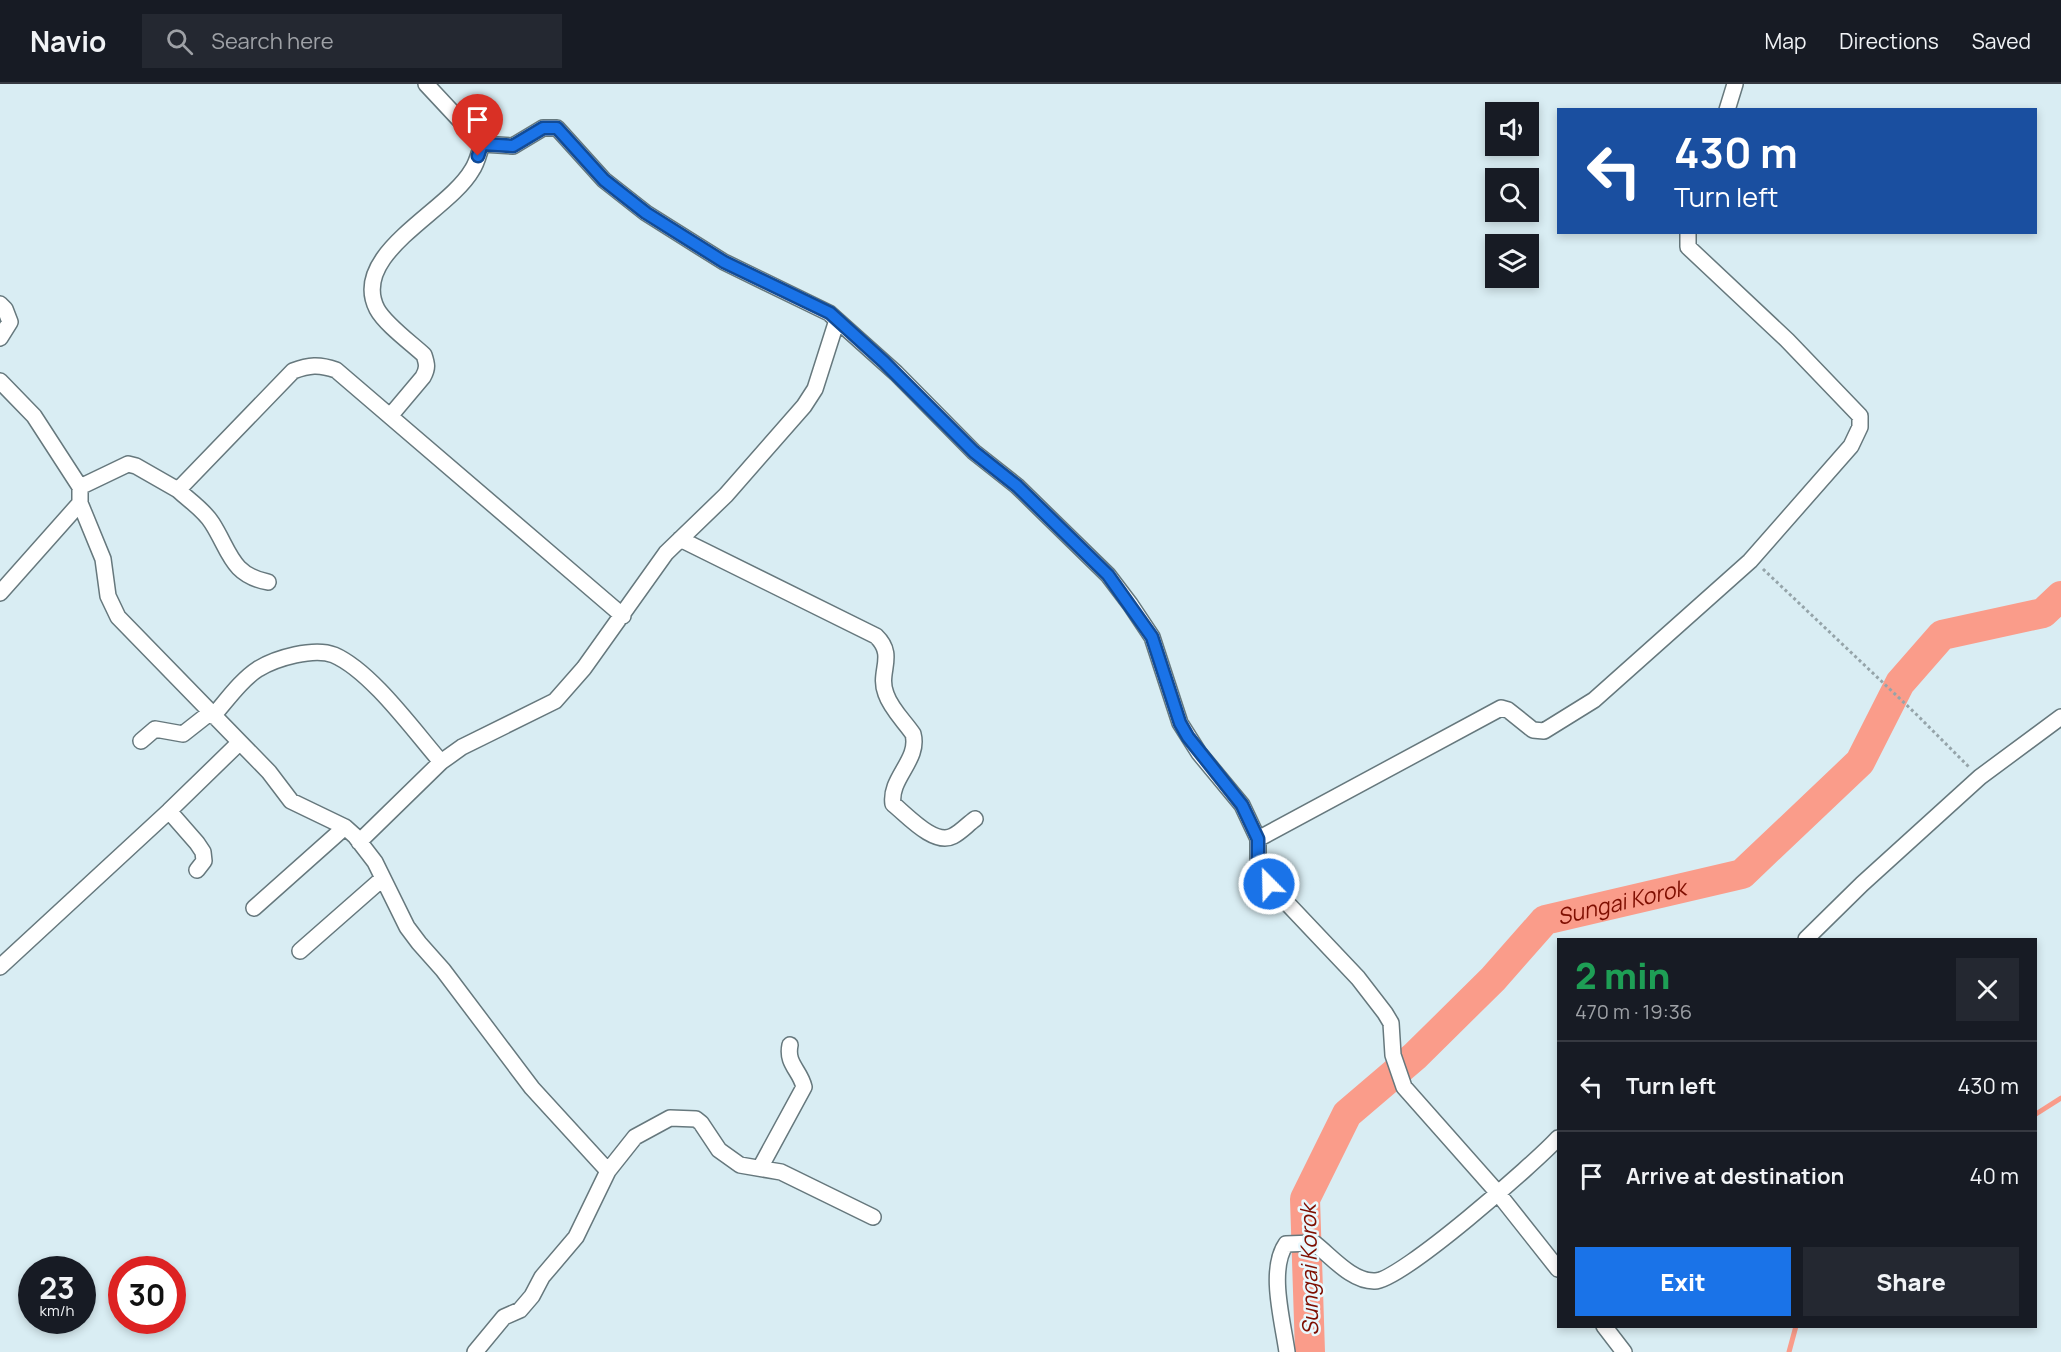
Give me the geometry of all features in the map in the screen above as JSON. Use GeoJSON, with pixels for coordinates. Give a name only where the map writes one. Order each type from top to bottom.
{"type":"FeatureCollection","features":[{"type":"Feature","properties":{"kind":"street"},"geometry":{"type":"LineString","coordinates":[[426,84],[482,144],[513,146],[543,128],[557,128],[604,180],[646,213],[724,262],[803,298],[837,320],[880,358],[974,452],[1017,486],[1108,575],[1152,637],[1180,723],[1188,737],[1242,805],[1258,839],[1258,859],[1269,884],[1358,978],[1385,1012],[1391,1023],[1393,1055],[1404,1087],[1497,1192],[1557,1268]]}},
{"type":"Feature","properties":{"kind":"street"},"geometry":{"type":"LineString","coordinates":[[1728,108],[1734,84]]}},
{"type":"Feature","properties":{"kind":"street"},"geometry":{"type":"LineString","coordinates":[[391,415],[428,370],[427,362],[424,355],[378,311],[373,298],[372,276],[380,260],[443,203],[472,171],[482,144]]}},
{"type":"Feature","properties":{"kind":"street"},"geometry":{"type":"LineString","coordinates":[[1258,839],[1501,708],[1508,710],[1533,730],[1544,730],[1594,700],[1750,561],[1851,446],[1860,427],[1860,416],[1787,340],[1688,247],[1688,234]]}},
{"type":"Feature","properties":{"kind":"street"},"geometry":{"type":"LineString","coordinates":[[0,304],[6,309],[10,322],[0,338]]}},
{"type":"Feature","properties":{"kind":"street"},"geometry":{"type":"LineString","coordinates":[[359,842],[441,762],[478,738],[555,701],[584,668],[623,616],[648,577],[680,539],[733,488],[804,406],[815,388],[837,320]]}},
{"type":"Feature","properties":{"kind":"street"},"geometry":{"type":"LineString","coordinates":[[178,490],[292,371],[309,365],[336,369],[623,616]]}},
{"type":"Feature","properties":{"kind":"street"},"geometry":{"type":"LineString","coordinates":[[0,381],[34,417],[80,487],[80,503],[103,559],[108,596],[118,617],[268,772],[291,801],[345,827],[359,842],[375,862],[407,927],[532,1088],[608,1170]]}},
{"type":"Feature","properties":{"kind":"street"},"geometry":{"type":"LineString","coordinates":[[80,487],[128,464],[136,466],[178,490],[203,511],[213,524],[228,555],[241,571],[252,579],[268,582]]}},
{"type":"Feature","properties":{"kind":"street"},"geometry":{"type":"LineString","coordinates":[[0,592],[80,503]]}},
{"type":"Feature","properties":{"kind":"street"},"geometry":{"type":"LineString","coordinates":[[680,539],[876,636],[885,645],[887,652],[884,684],[886,696],[914,734],[915,741],[914,751],[896,784],[893,804],[928,832],[941,838],[951,837],[975,819]]}},
{"type":"Feature","properties":{"kind":"street"},"geometry":{"type":"LineString","coordinates":[[141,741],[155,729],[176,735],[183,734],[212,714],[257,670],[303,654],[324,653],[334,655],[364,677],[391,704],[441,762]]}},
{"type":"Feature","properties":{"kind":"street"},"geometry":{"type":"LineString","coordinates":[[1807,938],[1862,884],[1980,777],[2061,717]]}},
{"type":"Feature","properties":{"kind":"street"},"geometry":{"type":"LineString","coordinates":[[0,967],[169,812],[238,743]]}},
{"type":"Feature","properties":{"kind":"street"},"geometry":{"type":"LineString","coordinates":[[169,812],[203,852],[204,861],[197,870]]}},
{"type":"Feature","properties":{"kind":"street"},"geometry":{"type":"LineString","coordinates":[[254,908],[345,827]]}},
{"type":"Feature","properties":{"kind":"street"},"geometry":{"type":"LineString","coordinates":[[300,951],[382,879]]}},
{"type":"Feature","properties":{"kind":"street"},"geometry":{"type":"LineString","coordinates":[[760,1168],[804,1088],[802,1079],[789,1062],[790,1045]]}},
{"type":"Feature","properties":{"kind":"street"},"geometry":{"type":"LineString","coordinates":[[475,1352],[504,1317],[520,1310],[542,1277],[576,1237],[608,1170],[635,1137],[670,1118],[682,1118],[701,1123],[727,1157],[740,1165],[781,1172],[873,1217]]}},
{"type":"Feature","properties":{"kind":"street"},"geometry":{"type":"LineString","coordinates":[[1287,1352],[1277,1273],[1278,1255],[1286,1244],[1314,1243],[1356,1277],[1382,1280],[1407,1265],[1497,1192],[1557,1139]]}},
{"type":"Feature","properties":{"kind":"street"},"geometry":{"type":"LineString","coordinates":[[1606,1328],[1624,1352]]}},
{"type":"Feature","properties":{"kind":"path"},"geometry":{"type":"LineString","coordinates":[[1750,561],[1759,564],[1792,599],[1869,668],[1980,777]]}},
{"type":"Feature","properties":{"kind":"waterway","name":"Sungai Korok"},"geometry":{"type":"LineString","coordinates":[[1310,1352],[1305,1199],[1347,1114],[1415,1056],[1493,979],[1545,920],[1742,874],[1860,762],[1900,683],[1942,635],[2043,613],[2061,596]]}},
{"type":"Feature","properties":{"kind":"waterway"},"geometry":{"type":"LineString","coordinates":[[2037,1113],[2061,1098]]}},
{"type":"Feature","properties":{"kind":"waterway"},"geometry":{"type":"LineString","coordinates":[[1789,1352],[1795,1328]]}},
{"type":"Feature","properties":{"kind":"route"},"geometry":{"type":"LineString","coordinates":[[478,156],[482,144],[513,146],[543,128],[551,126],[557,128],[604,180],[646,213],[724,262],[758,276],[830,313],[873,351],[974,452],[1017,486],[1108,575],[1130,604],[1152,637],[1180,723],[1199,753],[1242,805],[1258,839],[1258,859],[1269,884]]}}]}
